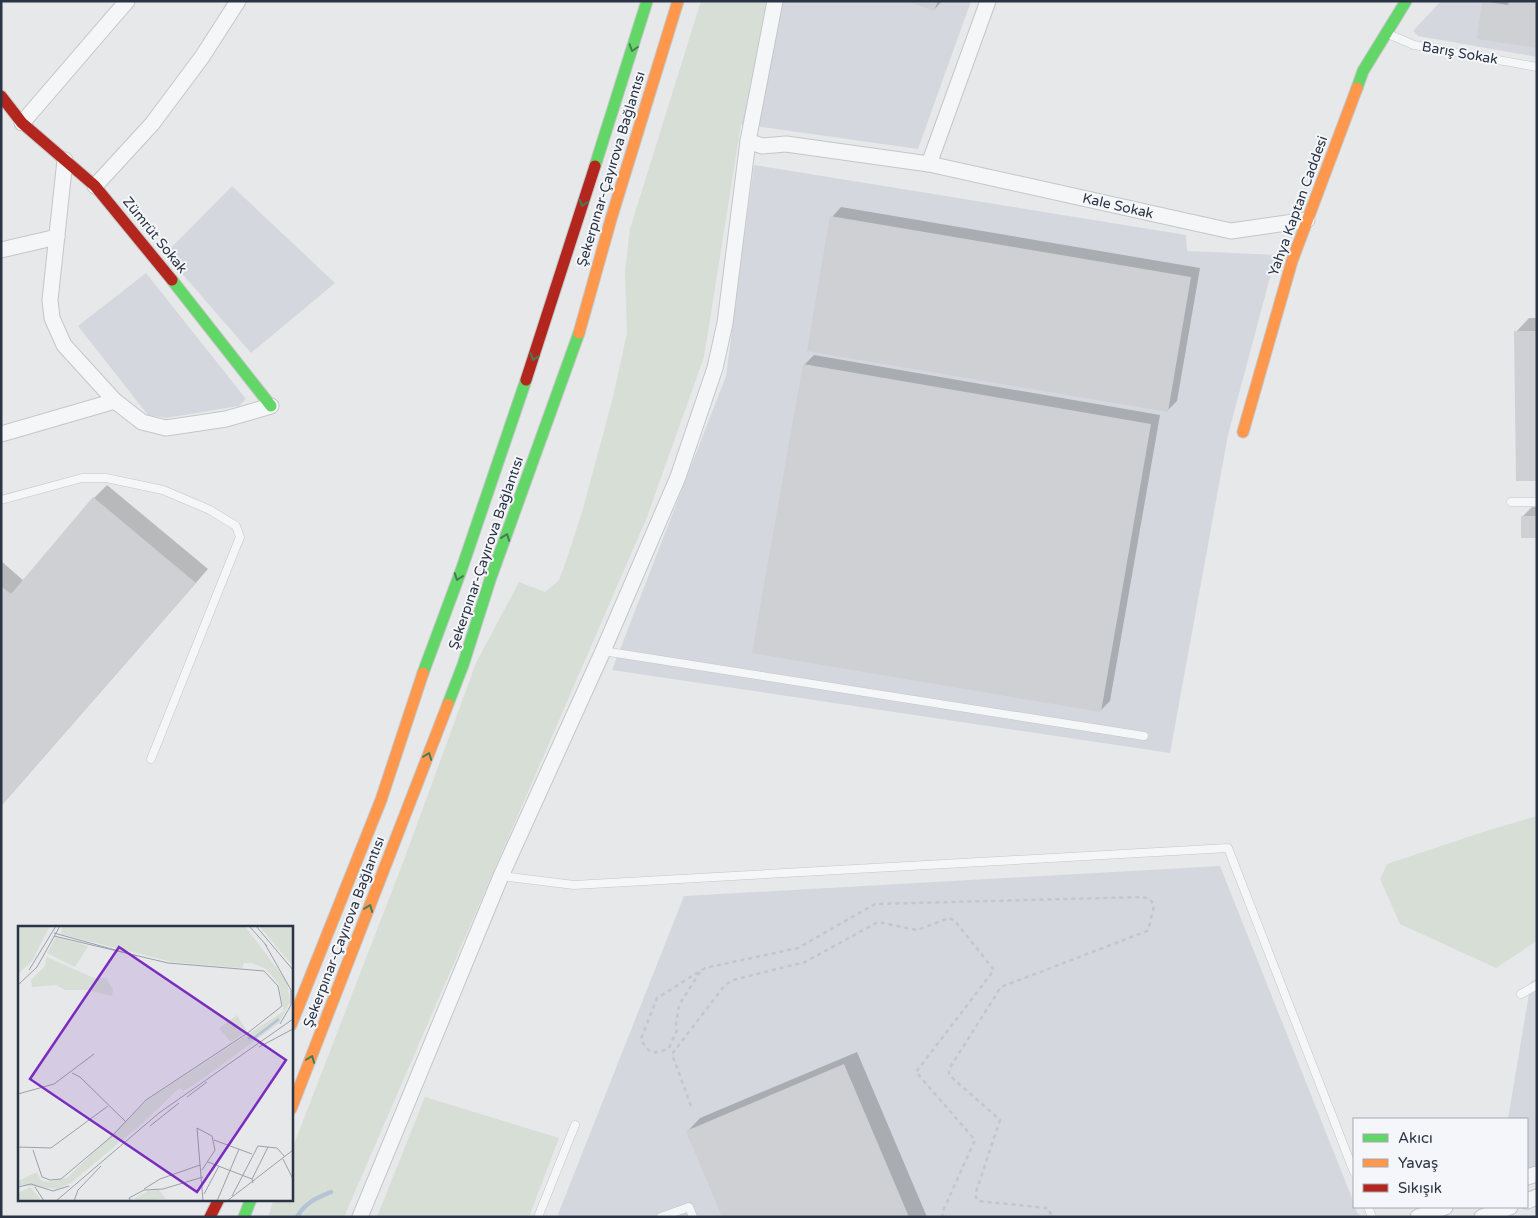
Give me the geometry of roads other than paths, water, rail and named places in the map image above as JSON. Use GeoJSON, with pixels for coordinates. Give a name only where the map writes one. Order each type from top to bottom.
{"type":"FeatureCollection","features":[{"type":"Feature","properties":{"kind":"main road","name":"Şekerpınar-Çayırova Bağlantısı"},"geometry":{"type":"LineString","coordinates":[[323,947],[381,800],[430,653],[468,550],[534,355],[647,1]]}},
{"type":"Feature","properties":{"kind":"main road","name":"Şekerpınar-Çayırova Bağlantısı"},"geometry":{"type":"LineString","coordinates":[[292,1109],[463,665],[490,580],[577,340],[611,219],[678,1]]}},
{"type":"Feature","properties":{"kind":"main road","name":"Yahya Kaptan Caddesi"},"geometry":{"type":"LineString","coordinates":[[1243,432],[1292,261],[1363,71],[1406,1]]}},
{"type":"Feature","properties":{"kind":"main road","name":"Zümrüt Sokak"},"geometry":{"type":"LineString","coordinates":[[1,96],[22,123],[95,186],[271,406]]}},
{"type":"Feature","properties":{"kind":"main road"},"geometry":{"type":"LineString","coordinates":[[292,1023],[323,947]]}},
{"type":"Feature","properties":{"kind":"main road"},"geometry":{"type":"LineString","coordinates":[[292,1036],[323,947]]}},
{"type":"Feature","properties":{"kind":"main road"},"geometry":{"type":"LineString","coordinates":[[210,1217],[218,1200]]}},
{"type":"Feature","properties":{"kind":"main road"},"geometry":{"type":"LineString","coordinates":[[223,1217],[230,1200]]}},
{"type":"Feature","properties":{"kind":"main road"},"geometry":{"type":"LineString","coordinates":[[244,1217],[251,1200]]}},
{"type":"Feature","properties":{"kind":"street"},"geometry":{"type":"LineString","coordinates":[[22,123],[126,1]]}},
{"type":"Feature","properties":{"kind":"street"},"geometry":{"type":"LineString","coordinates":[[95,186],[152,124],[202,57],[238,1]]}},
{"type":"Feature","properties":{"kind":"street"},"geometry":{"type":"LineString","coordinates":[[360,1217],[501,876],[603,651],[678,477],[715,368],[725,323],[748,141],[775,1]]}},
{"type":"Feature","properties":{"kind":"street"},"geometry":{"type":"LineString","coordinates":[[929,164],[988,1]]}},
{"type":"Feature","properties":{"kind":"street","name":"Kale Sokak"},"geometry":{"type":"LineString","coordinates":[[748,141],[762,146],[786,144],[929,164],[1231,231],[1307,220]]}},
{"type":"Feature","properties":{"kind":"street"},"geometry":{"type":"LineString","coordinates":[[65,160],[50,300],[52,318],[64,345],[116,401],[142,422],[166,428],[226,419],[271,406]]}},
{"type":"Feature","properties":{"kind":"street"},"geometry":{"type":"LineString","coordinates":[[1,250],[57,237]]}},
{"type":"Feature","properties":{"kind":"street"},"geometry":{"type":"LineString","coordinates":[[1,434],[116,401]]}},
{"type":"Feature","properties":{"kind":"street"},"geometry":{"type":"LineString","coordinates":[[1418,1217],[1442,1208]]}},
{"type":"Feature","properties":{"kind":"street"},"geometry":{"type":"LineString","coordinates":[[1482,1217],[1507,1208]]}},
{"type":"Feature","properties":{"kind":"lane","name":"Barış Sokak"},"geometry":{"type":"LineString","coordinates":[[1385,33],[1414,45],[1537,66]]}},
{"type":"Feature","properties":{"kind":"lane"},"geometry":{"type":"LineString","coordinates":[[1,500],[82,478],[106,478],[163,490],[210,510],[236,526],[240,537],[151,759]]}},
{"type":"Feature","properties":{"kind":"lane"},"geometry":{"type":"LineString","coordinates":[[1510,502],[1537,502]]}},
{"type":"Feature","properties":{"kind":"lane"},"geometry":{"type":"LineString","coordinates":[[603,651],[1144,736]]}},
{"type":"Feature","properties":{"kind":"lane"},"geometry":{"type":"LineString","coordinates":[[501,876],[574,885],[1228,848],[1353,1169]]}},
{"type":"Feature","properties":{"kind":"lane"},"geometry":{"type":"LineString","coordinates":[[1521,994],[1537,984]]}},
{"type":"Feature","properties":{"kind":"lane"},"geometry":{"type":"LineString","coordinates":[[538,1217],[575,1125]]}},
{"type":"Feature","properties":{"kind":"lane"},"geometry":{"type":"LineString","coordinates":[[661,1217],[689,1207],[693,1217]]}},
{"type":"Feature","properties":{"kind":"waterway"},"geometry":{"type":"LineString","coordinates":[[297,1217],[311,1202],[331,1192]]}}]}
